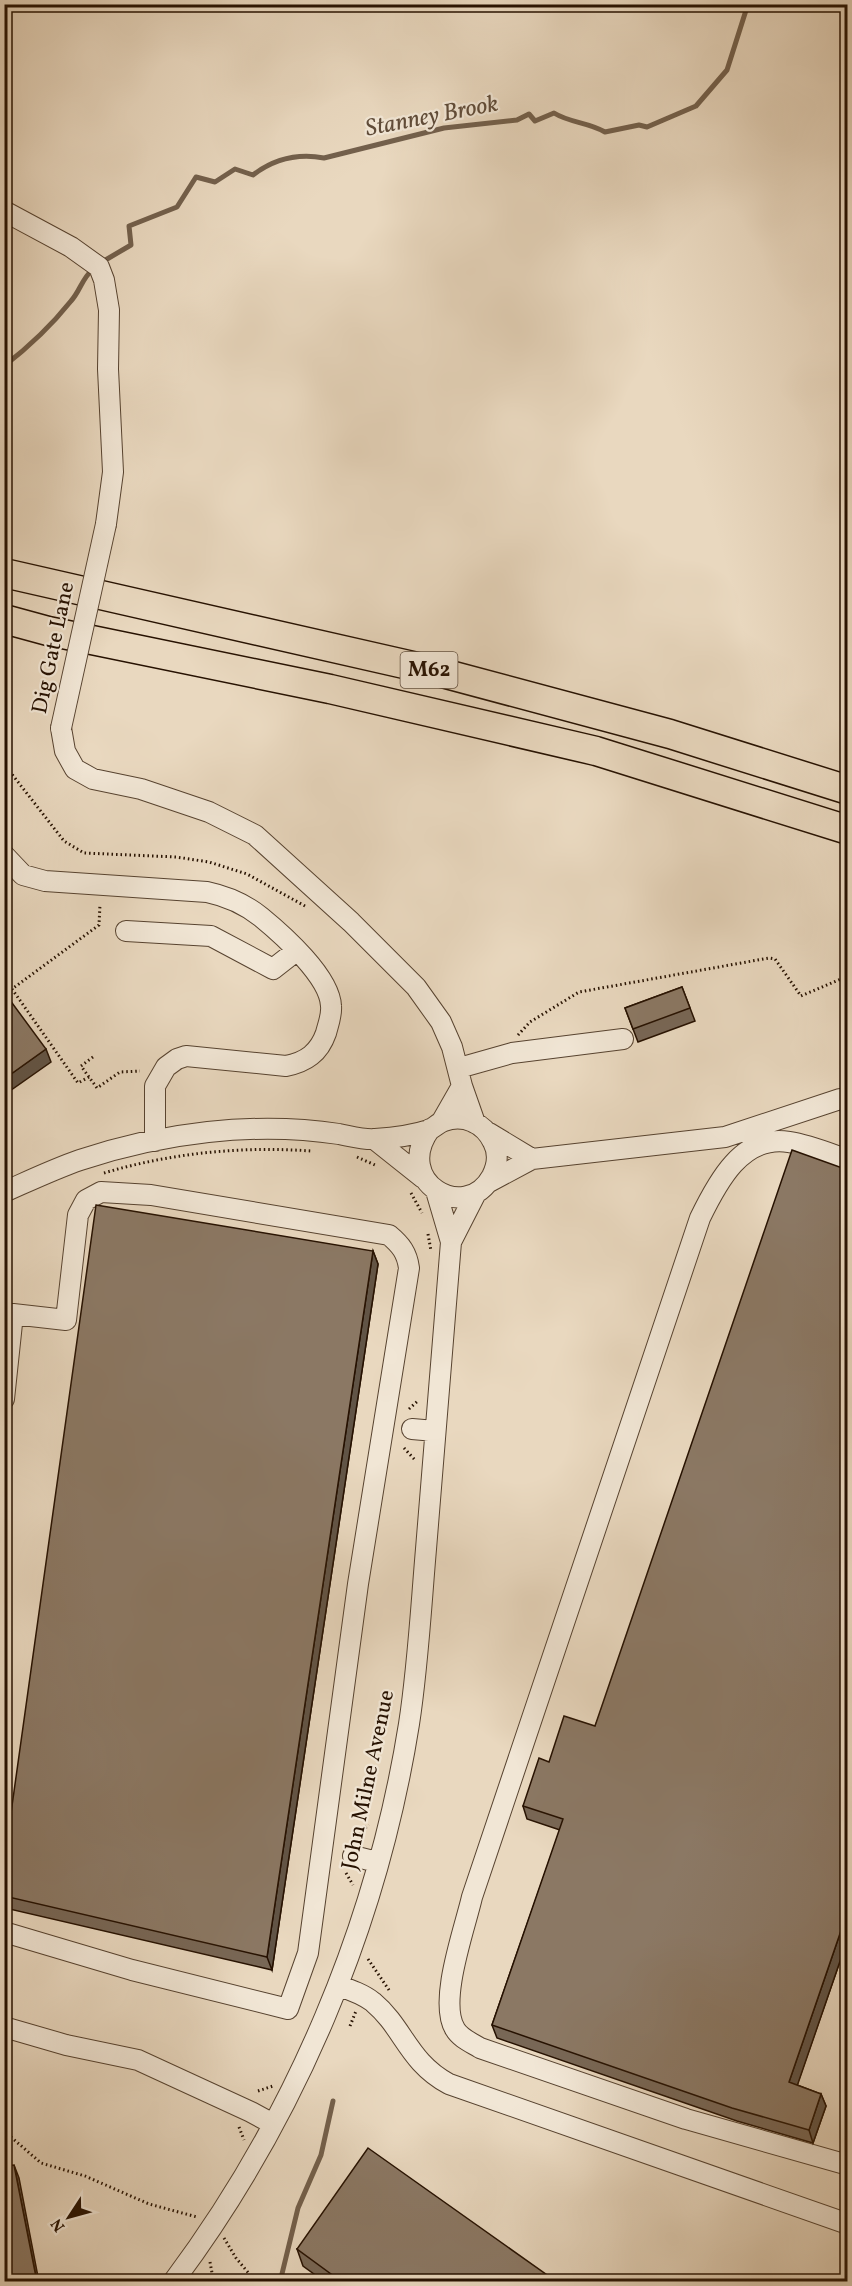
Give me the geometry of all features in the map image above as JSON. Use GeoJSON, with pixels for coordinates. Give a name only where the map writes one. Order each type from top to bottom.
{"type":"FeatureCollection","features":[{"type":"Feature","properties":{"kind":"highway","name":"M62"},"geometry":{"type":"LineString","coordinates":[[4,573],[435,671],[670,734],[848,790]]}},
{"type":"Feature","properties":{"kind":"highway","name":"M62"},"geometry":{"type":"LineString","coordinates":[[4,620],[48,632],[330,689],[596,751],[848,830]]}},
{"type":"Feature","properties":{"kind":"street","name":"Dig Gate Lane"},"geometry":{"type":"LineString","coordinates":[[4,211],[99,267],[104,280],[109,310],[108,369],[113,472],[106,524],[61,728],[65,751],[75,769],[93,779],[141,789],[209,812],[255,835],[332,906],[429,1003],[452,1047],[460,1077],[482,1128]]}},
{"type":"Feature","properties":{"kind":"street"},"geometry":{"type":"LineString","coordinates":[[4,855],[23,875],[45,881],[207,892],[225,896],[260,916],[316,971],[326,988],[331,1005],[324,1039],[315,1054],[300,1064],[286,1066],[186,1056],[177,1059],[159,1076],[155,1086],[155,1141]]}},
{"type":"Feature","properties":{"kind":"street"},"geometry":{"type":"LineString","coordinates":[[126,931],[211,936],[273,969],[297,951]]}},
{"type":"Feature","properties":{"kind":"street"},"geometry":{"type":"LineString","coordinates":[[423,1187],[418,1152],[422,1140],[436,1125],[460,1077],[512,1053],[623,1039]]}},
{"type":"Feature","properties":{"kind":"street"},"geometry":{"type":"LineString","coordinates":[[374,1139],[423,1187],[456,1197],[482,1188],[532,1159],[725,1137],[840,1099],[848,1101]]}},
{"type":"Feature","properties":{"kind":"street"},"geometry":{"type":"LineString","coordinates":[[4,1192],[79,1161],[155,1141],[240,1130],[322,1131],[374,1139],[465,1119],[532,1159]]}},
{"type":"Feature","properties":{"kind":"street"},"geometry":{"type":"LineString","coordinates":[[482,1128],[495,1145],[497,1158],[495,1171],[482,1188]]}},
{"type":"Feature","properties":{"kind":"street"},"geometry":{"type":"LineString","coordinates":[[848,1160],[787,1141],[767,1143],[747,1151],[716,1184],[697,1229],[472,1897],[449,2003],[455,2030],[480,2048],[686,2119],[848,2165]]}},
{"type":"Feature","properties":{"kind":"street","name":"John Milne Avenue"},"geometry":{"type":"LineString","coordinates":[[423,1187],[451,1242]]}},
{"type":"Feature","properties":{"kind":"street","name":"John Milne Avenue"},"geometry":{"type":"LineString","coordinates":[[180,2279],[233,2195],[273,2124],[339,1986],[392,1808],[409,1724],[451,1242],[482,1188]]}},
{"type":"Feature","properties":{"kind":"street"},"geometry":{"type":"LineString","coordinates":[[4,1400],[13,1314],[66,1320],[78,1215],[86,1200],[101,1192],[151,1195],[389,1235],[400,1244],[407,1255],[409,1268],[358,1584],[308,1953],[288,2009],[132,1970],[4,1932]]}},
{"type":"Feature","properties":{"kind":"street"},"geometry":{"type":"LineString","coordinates":[[412,1429],[435,1431]]}},
{"type":"Feature","properties":{"kind":"street"},"geometry":{"type":"LineString","coordinates":[[349,1863],[377,1862]]}},
{"type":"Feature","properties":{"kind":"street"},"geometry":{"type":"LineString","coordinates":[[339,1986],[374,2003],[417,2060],[436,2077],[448,2084],[848,2223]]}},
{"type":"Feature","properties":{"kind":"street"},"geometry":{"type":"LineString","coordinates":[[4,2026],[66,2045],[138,2060],[273,2124]]}},
{"type":"Feature","properties":{"kind":"path"},"geometry":{"type":"LineString","coordinates":[[4,764],[64,841],[84,853],[176,857],[208,862],[247,874],[313,909],[332,906]]}},
{"type":"Feature","properties":{"kind":"path"},"geometry":{"type":"LineString","coordinates":[[89,1077],[78,1083],[12,989],[99,925],[100,904]]}},
{"type":"Feature","properties":{"kind":"path"},"geometry":{"type":"LineString","coordinates":[[512,1053],[518,1035],[530,1022],[579,993],[770,958],[775,959],[801,996],[848,976]]}},
{"type":"Feature","properties":{"kind":"path"},"geometry":{"type":"LineString","coordinates":[[93,1057],[81,1066],[97,1088],[120,1072],[140,1071]]}},
{"type":"Feature","properties":{"kind":"path"},"geometry":{"type":"LineString","coordinates":[[101,1174],[153,1161],[213,1152],[313,1151]]}},
{"type":"Feature","properties":{"kind":"path"},"geometry":{"type":"LineString","coordinates":[[354,1156],[379,1167]]}},
{"type":"Feature","properties":{"kind":"path"},"geometry":{"type":"LineString","coordinates":[[423,1187],[426,1222]]}},
{"type":"Feature","properties":{"kind":"path"},"geometry":{"type":"LineString","coordinates":[[409,1409],[418,1402],[421,1395]]}},
{"type":"Feature","properties":{"kind":"path"},"geometry":{"type":"LineString","coordinates":[[404,1448],[415,1460],[415,1467]]}},
{"type":"Feature","properties":{"kind":"path"},"geometry":{"type":"LineString","coordinates":[[358,1833],[372,1820]]}},
{"type":"Feature","properties":{"kind":"path"},"geometry":{"type":"LineString","coordinates":[[349,1863],[353,1886],[351,1893]]}},
{"type":"Feature","properties":{"kind":"path"},"geometry":{"type":"LineString","coordinates":[[366,1953],[369,1963],[392,1994]]}},
{"type":"Feature","properties":{"kind":"path"},"geometry":{"type":"LineString","coordinates":[[258,2091],[270,2088],[277,2079]]}},
{"type":"Feature","properties":{"kind":"path"},"geometry":{"type":"LineString","coordinates":[[237,2124],[244,2138],[240,2148]]}},
{"type":"Feature","properties":{"kind":"path"},"geometry":{"type":"LineString","coordinates":[[4,2131],[41,2163],[86,2175],[149,2204],[197,2217]]}},
{"type":"Feature","properties":{"kind":"path"},"geometry":{"type":"LineString","coordinates":[[222,2234],[236,2258],[256,2282]]}},
{"type":"Feature","properties":{"kind":"building"},"geometry":{"type":"Polygon","coordinates":[[[682,987],[690,1008],[633,1029],[625,1008],[682,987]]]}},
{"type":"Feature","properties":{"kind":"building"},"geometry":{"type":"Polygon","coordinates":[[[4,992],[46,1049],[4,1079],[4,992]]]}},
{"type":"Feature","properties":{"kind":"building"},"geometry":{"type":"Polygon","coordinates":[[[792,1150],[848,1170],[848,1920],[845,1919],[789,2082],[821,2094],[809,2130],[732,2108],[492,2025],[563,1819],[523,1806],[539,1758],[549,1762],[564,1716],[595,1726],[792,1150]]]}},
{"type":"Feature","properties":{"kind":"building"},"geometry":{"type":"Polygon","coordinates":[[[96,1205],[373,1251],[267,1957],[4,1896],[4,1863],[96,1205]]]}},
{"type":"Feature","properties":{"kind":"building"},"geometry":{"type":"Polygon","coordinates":[[[368,2148],[557,2282],[342,2282],[297,2249],[368,2148]]]}},
{"type":"Feature","properties":{"kind":"building"},"geometry":{"type":"Polygon","coordinates":[[[14,2165],[37,2282],[4,2282],[4,2166],[14,2165]]]}},
{"type":"Feature","properties":{"kind":"waterway","name":"Stanney Brook"},"geometry":{"type":"LineString","coordinates":[[102,262],[131,245],[129,226],[177,207],[196,177],[215,182],[235,169],[253,175],[278,161],[295,157],[324,158],[444,128],[517,120],[529,114],[535,121],[554,113],[605,132],[639,125],[647,127],[696,106],[727,70],[748,4]]}},
{"type":"Feature","properties":{"kind":"waterway","name":"Stanney Brook"},"geometry":{"type":"LineString","coordinates":[[4,366],[56,319],[92,270]]}},
{"type":"Feature","properties":{"kind":"waterway"},"geometry":{"type":"LineString","coordinates":[[280,2282],[298,2208],[321,2155],[333,2101]]}}]}
